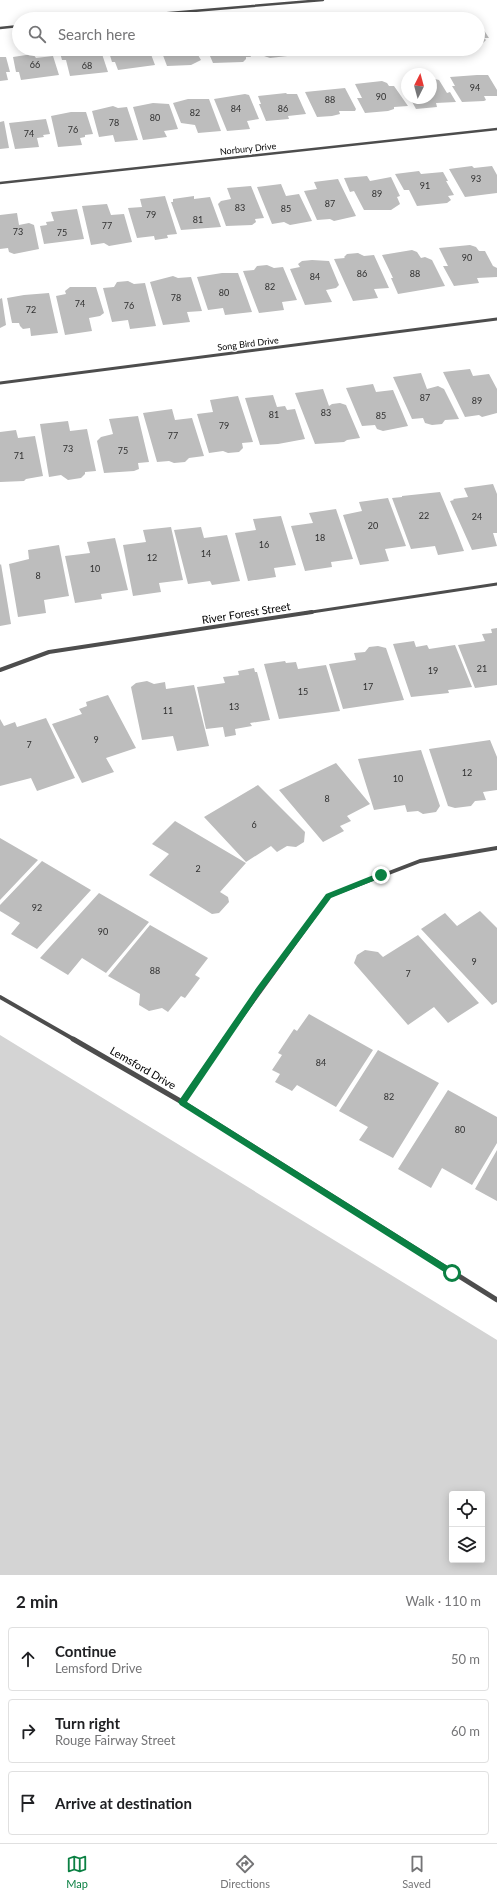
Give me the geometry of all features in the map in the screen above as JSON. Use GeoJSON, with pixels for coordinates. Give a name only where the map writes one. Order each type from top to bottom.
{"type":"FeatureCollection","features":[{"type":"Feature","properties":{"kind":"street"},"geometry":{"type":"LineString","coordinates":[[175,12],[323,0]]}},
{"type":"Feature","properties":{"kind":"street"},"geometry":{"type":"LineString","coordinates":[[0,28],[12,27]]}},
{"type":"Feature","properties":{"kind":"street","name":"Norbury Drive"},"geometry":{"type":"LineString","coordinates":[[0,182],[428,135],[497,129]]}},
{"type":"Feature","properties":{"kind":"street","name":"Song Bird Drive"},"geometry":{"type":"LineString","coordinates":[[0,383],[497,319]]}},
{"type":"Feature","properties":{"kind":"street","name":"River Forest Street"},"geometry":{"type":"LineString","coordinates":[[0,670],[49,652],[497,584]]}},
{"type":"Feature","properties":{"kind":"street"},"geometry":{"type":"LineString","coordinates":[[182,1102],[260,989],[328,896],[420,861],[497,848]]}},
{"type":"Feature","properties":{"kind":"street","name":"Lemsford Drive"},"geometry":{"type":"LineString","coordinates":[[0,997],[182,1102],[497,1300]]}},
{"type":"Feature","properties":{"kind":"shaded area"},"geometry":{"type":"Polygon","coordinates":[[[0,1035],[497,1340],[497,1575],[0,1575],[0,1035]]]}},
{"type":"Feature","properties":{"kind":"building"},"geometry":{"type":"Polygon","coordinates":[[[485,32],[489,38],[485,38],[485,32]]]}},
{"type":"Feature","properties":{"kind":"building"},"geometry":{"type":"Polygon","coordinates":[[[34,56],[36,58],[53,56],[59,75],[21,80],[19,72],[16,72],[13,57],[34,56]]]}},
{"type":"Feature","properties":{"kind":"building"},"geometry":{"type":"Polygon","coordinates":[[[61,56],[103,56],[108,72],[70,76],[66,60],[62,60],[61,56]]]}},
{"type":"Feature","properties":{"kind":"building"},"geometry":{"type":"Polygon","coordinates":[[[110,56],[152,56],[155,65],[118,70],[115,62],[112,62],[110,56]]]}},
{"type":"Feature","properties":{"kind":"building"},"geometry":{"type":"Polygon","coordinates":[[[163,56],[199,56],[201,60],[191,65],[167,66],[163,56]]]}},
{"type":"Feature","properties":{"kind":"building"},"geometry":{"type":"Polygon","coordinates":[[[210,56],[251,57],[246,57],[243,62],[213,63],[210,56]]]}},
{"type":"Feature","properties":{"kind":"building"},"geometry":{"type":"Polygon","coordinates":[[[264,56],[287,56],[270,58],[264,56]]]}},
{"type":"Feature","properties":{"kind":"building"},"geometry":{"type":"Polygon","coordinates":[[[0,57],[6,57],[10,72],[6,72],[8,80],[0,81],[0,57]]]}},
{"type":"Feature","properties":{"kind":"building"},"geometry":{"type":"Polygon","coordinates":[[[488,75],[497,90],[497,96],[484,96],[486,100],[484,101],[462,102],[452,86],[455,86],[450,77],[488,75]]]}},
{"type":"Feature","properties":{"kind":"building"},"geometry":{"type":"Polygon","coordinates":[[[437,80],[439,80],[447,93],[450,92],[456,102],[437,103],[437,80]]]}},
{"type":"Feature","properties":{"kind":"building"},"geometry":{"type":"Polygon","coordinates":[[[382,81],[387,83],[389,86],[394,86],[401,96],[401,104],[407,104],[408,106],[394,107],[394,109],[388,111],[365,113],[357,98],[362,98],[355,84],[382,81]]]}},
{"type":"Feature","properties":{"kind":"building"},"geometry":{"type":"Polygon","coordinates":[[[345,88],[356,109],[355,111],[339,111],[340,114],[317,117],[305,92],[345,88]]]}},
{"type":"Feature","properties":{"kind":"building"},"geometry":{"type":"Polygon","coordinates":[[[286,93],[297,94],[306,114],[288,116],[289,119],[266,121],[259,104],[261,104],[258,96],[286,93]]]}},
{"type":"Feature","properties":{"kind":"building"},"geometry":{"type":"Polygon","coordinates":[[[245,94],[249,95],[259,119],[247,121],[250,129],[227,131],[214,99],[245,94]]]}},
{"type":"Feature","properties":{"kind":"building"},"geometry":{"type":"Polygon","coordinates":[[[188,99],[209,99],[221,131],[198,133],[195,125],[181,123],[173,103],[188,99]]]}},
{"type":"Feature","properties":{"kind":"building"},"geometry":{"type":"Polygon","coordinates":[[[153,103],[169,104],[178,129],[164,131],[167,137],[143,140],[133,107],[153,103]]]}},
{"type":"Feature","properties":{"kind":"building"},"geometry":{"type":"Polygon","coordinates":[[[413,104],[436,104],[437,107],[416,109],[413,104]]]}},
{"type":"Feature","properties":{"kind":"building"},"geometry":{"type":"Polygon","coordinates":[[[113,106],[118,108],[127,107],[138,140],[115,142],[113,135],[99,137],[92,111],[113,106]]]}},
{"type":"Feature","properties":{"kind":"building"},"geometry":{"type":"Polygon","coordinates":[[[71,112],[86,112],[93,134],[85,135],[85,137],[80,138],[82,145],[58,147],[51,116],[71,112]]]}},
{"type":"Feature","properties":{"kind":"building"},"geometry":{"type":"Polygon","coordinates":[[[46,119],[50,134],[37,138],[39,147],[15,149],[9,123],[46,119]]]}},
{"type":"Feature","properties":{"kind":"building"},"geometry":{"type":"Polygon","coordinates":[[[4,121],[9,148],[0,149],[0,122],[4,121]]]}},
{"type":"Feature","properties":{"kind":"building"},"geometry":{"type":"Polygon","coordinates":[[[472,166],[474,168],[492,166],[497,175],[497,193],[465,197],[449,169],[472,166]]]}},
{"type":"Feature","properties":{"kind":"building"},"geometry":{"type":"Polygon","coordinates":[[[419,171],[421,174],[443,172],[454,195],[448,196],[451,200],[447,203],[417,206],[409,190],[404,190],[395,174],[419,171]]]}},
{"type":"Feature","properties":{"kind":"building"},"geometry":{"type":"Polygon","coordinates":[[[367,176],[370,181],[391,177],[400,196],[397,197],[400,204],[391,210],[364,210],[354,191],[350,192],[344,178],[367,176]]]}},
{"type":"Feature","properties":{"kind":"building"},"geometry":{"type":"Polygon","coordinates":[[[338,179],[356,216],[334,221],[330,219],[317,220],[304,191],[317,189],[314,182],[338,179]]]}},
{"type":"Feature","properties":{"kind":"building"},"geometry":{"type":"Polygon","coordinates":[[[281,184],[286,196],[299,194],[312,221],[290,225],[284,222],[272,224],[257,187],[281,184]]]}},
{"type":"Feature","properties":{"kind":"building"},"geometry":{"type":"Polygon","coordinates":[[[251,186],[264,218],[255,219],[256,222],[252,225],[226,226],[218,204],[221,201],[231,199],[227,188],[251,186]]]}},
{"type":"Feature","properties":{"kind":"building"},"geometry":{"type":"Polygon","coordinates":[[[165,196],[177,234],[167,235],[168,238],[155,240],[154,236],[137,238],[128,208],[142,207],[140,199],[165,196]]]}},
{"type":"Feature","properties":{"kind":"building"},"geometry":{"type":"Polygon","coordinates":[[[194,196],[194,199],[210,197],[221,227],[181,230],[171,202],[173,202],[173,199],[194,196]]]}},
{"type":"Feature","properties":{"kind":"building"},"geometry":{"type":"Polygon","coordinates":[[[107,204],[111,215],[124,214],[132,242],[109,246],[104,243],[91,245],[82,206],[107,204]]]}},
{"type":"Feature","properties":{"kind":"building"},"geometry":{"type":"Polygon","coordinates":[[[77,209],[84,239],[44,244],[40,226],[47,225],[46,222],[54,221],[51,212],[77,209]]]}},
{"type":"Feature","properties":{"kind":"building"},"geometry":{"type":"Polygon","coordinates":[[[17,213],[19,225],[29,223],[34,225],[39,249],[14,254],[9,252],[8,248],[0,249],[0,215],[17,213]]]}},
{"type":"Feature","properties":{"kind":"building"},"geometry":{"type":"Polygon","coordinates":[[[470,245],[476,247],[479,251],[485,251],[493,266],[497,268],[497,277],[477,278],[479,283],[454,286],[443,266],[448,266],[439,248],[470,245]]]}},
{"type":"Feature","properties":{"kind":"building"},"geometry":{"type":"Polygon","coordinates":[[[412,250],[417,252],[421,258],[425,257],[432,260],[445,286],[398,294],[391,278],[393,278],[382,255],[412,250]]]}},
{"type":"Feature","properties":{"kind":"building"},"geometry":{"type":"Polygon","coordinates":[[[358,253],[364,256],[374,255],[389,288],[374,289],[378,298],[353,301],[334,259],[345,258],[344,257],[347,254],[358,253]]]}},
{"type":"Feature","properties":{"kind":"building"},"geometry":{"type":"Polygon","coordinates":[[[302,261],[329,261],[339,285],[336,288],[326,290],[332,302],[305,305],[290,269],[300,267],[298,264],[302,261]]]}},
{"type":"Feature","properties":{"kind":"building"},"geometry":{"type":"Polygon","coordinates":[[[267,265],[274,268],[283,267],[297,300],[282,302],[284,310],[259,313],[243,271],[254,270],[257,266],[267,265]]]}},
{"type":"Feature","properties":{"kind":"building"},"geometry":{"type":"Polygon","coordinates":[[[222,273],[238,273],[252,312],[225,315],[223,308],[208,310],[197,277],[222,273]]]}},
{"type":"Feature","properties":{"kind":"building"},"geometry":{"type":"Polygon","coordinates":[[[173,276],[178,278],[191,277],[202,311],[187,312],[190,322],[163,325],[150,282],[173,276]]]}},
{"type":"Feature","properties":{"kind":"building"},"geometry":{"type":"Polygon","coordinates":[[[128,281],[134,284],[145,283],[156,326],[130,329],[128,320],[112,322],[103,288],[114,287],[117,282],[128,281]]]}},
{"type":"Feature","properties":{"kind":"building"},"geometry":{"type":"Polygon","coordinates":[[[70,287],[96,287],[104,313],[100,316],[89,318],[92,331],[65,335],[56,296],[66,294],[65,291],[70,287]]]}},
{"type":"Feature","properties":{"kind":"building"},"geometry":{"type":"Polygon","coordinates":[[[49,293],[58,333],[31,336],[30,328],[23,329],[19,323],[12,323],[7,298],[49,293]]]}},
{"type":"Feature","properties":{"kind":"building"},"geometry":{"type":"Polygon","coordinates":[[[2,298],[6,325],[0,328],[0,299],[2,298]]]}},
{"type":"Feature","properties":{"kind":"building"},"geometry":{"type":"Polygon","coordinates":[[[470,369],[473,376],[489,374],[497,389],[497,413],[482,417],[479,415],[465,417],[443,372],[470,369]]]}},
{"type":"Feature","properties":{"kind":"building"},"geometry":{"type":"Polygon","coordinates":[[[421,373],[427,389],[438,386],[444,389],[459,419],[445,420],[442,424],[432,425],[425,423],[423,418],[412,419],[393,377],[421,373]]]}},
{"type":"Feature","properties":{"kind":"building"},"geometry":{"type":"Polygon","coordinates":[[[373,384],[376,392],[393,390],[408,426],[383,431],[377,429],[375,425],[362,426],[346,388],[373,384]]]}},
{"type":"Feature","properties":{"kind":"building"},"geometry":{"type":"Polygon","coordinates":[[[323,389],[329,406],[340,403],[346,405],[360,438],[347,440],[344,442],[315,444],[295,393],[323,389]]]}},
{"type":"Feature","properties":{"kind":"building"},"geometry":{"type":"Polygon","coordinates":[[[273,395],[277,407],[285,406],[287,410],[295,409],[305,439],[278,444],[260,445],[245,398],[273,395]]]}},
{"type":"Feature","properties":{"kind":"building"},"geometry":{"type":"Polygon","coordinates":[[[238,396],[253,442],[242,443],[243,448],[239,452],[228,453],[223,451],[209,453],[197,414],[213,412],[210,400],[238,396]]]}},
{"type":"Feature","properties":{"kind":"building"},"geometry":{"type":"Polygon","coordinates":[[[172,409],[175,420],[192,418],[204,456],[189,458],[185,462],[157,462],[143,413],[172,409]]]}},
{"type":"Feature","properties":{"kind":"building"},"geometry":{"type":"Polygon","coordinates":[[[138,416],[149,462],[138,463],[139,469],[134,471],[104,473],[97,441],[101,437],[113,434],[109,419],[138,416]]]}},
{"type":"Feature","properties":{"kind":"building"},"geometry":{"type":"Polygon","coordinates":[[[68,421],[70,431],[87,429],[96,471],[85,472],[81,478],[68,480],[61,475],[49,477],[40,424],[68,421]]]}},
{"type":"Feature","properties":{"kind":"building"},"geometry":{"type":"Polygon","coordinates":[[[16,430],[18,438],[35,436],[43,476],[26,479],[24,481],[0,482],[0,432],[16,430]]]}},
{"type":"Feature","properties":{"kind":"building"},"geometry":{"type":"Polygon","coordinates":[[[493,484],[497,494],[497,533],[493,533],[497,546],[472,550],[450,501],[454,500],[453,499],[468,497],[464,488],[493,484]]]}},
{"type":"Feature","properties":{"kind":"building"},"geometry":{"type":"Polygon","coordinates":[[[440,492],[464,551],[438,555],[435,546],[411,549],[392,498],[440,492]]]}},
{"type":"Feature","properties":{"kind":"building"},"geometry":{"type":"Polygon","coordinates":[[[388,498],[406,546],[385,549],[389,561],[360,565],[343,515],[362,511],[359,502],[388,498]]]}},
{"type":"Feature","properties":{"kind":"building"},"geometry":{"type":"Polygon","coordinates":[[[336,509],[353,559],[331,562],[332,567],[305,571],[291,526],[313,523],[309,513],[336,509]]]}},
{"type":"Feature","properties":{"kind":"building"},"geometry":{"type":"Polygon","coordinates":[[[281,516],[296,565],[274,568],[276,577],[248,581],[235,533],[256,530],[253,519],[281,516]]]}},
{"type":"Feature","properties":{"kind":"building"},"geometry":{"type":"Polygon","coordinates":[[[171,527],[183,580],[159,583],[161,592],[133,596],[123,545],[146,542],[143,530],[171,527]]]}},
{"type":"Feature","properties":{"kind":"building"},"geometry":{"type":"Polygon","coordinates":[[[201,527],[204,538],[227,535],[240,581],[212,585],[210,581],[188,584],[174,530],[201,527]]]}},
{"type":"Feature","properties":{"kind":"building"},"geometry":{"type":"Polygon","coordinates":[[[115,538],[128,590],[101,594],[102,599],[75,603],[65,556],[90,553],[87,542],[115,538]]]}},
{"type":"Feature","properties":{"kind":"building"},"geometry":{"type":"Polygon","coordinates":[[[59,545],[69,596],[44,600],[46,613],[18,617],[9,564],[29,559],[28,550],[59,545]]]}},
{"type":"Feature","properties":{"kind":"building"},"geometry":{"type":"Polygon","coordinates":[[[1,564],[11,624],[0,626],[0,565],[1,564]]]}},
{"type":"Feature","properties":{"kind":"building"},"geometry":{"type":"Polygon","coordinates":[[[497,628],[497,685],[475,688],[458,645],[485,641],[482,634],[492,633],[491,629],[497,628]]]}},
{"type":"Feature","properties":{"kind":"building"},"geometry":{"type":"Polygon","coordinates":[[[414,641],[416,647],[427,645],[429,649],[455,645],[472,687],[448,690],[449,693],[411,697],[393,644],[414,641]]]}},
{"type":"Feature","properties":{"kind":"building"},"geometry":{"type":"Polygon","coordinates":[[[378,646],[386,648],[404,700],[343,709],[329,664],[356,660],[354,653],[365,652],[369,647],[378,646]]]}},
{"type":"Feature","properties":{"kind":"building"},"geometry":{"type":"Polygon","coordinates":[[[285,661],[286,663],[296,662],[298,669],[326,665],[340,711],[279,719],[264,664],[285,661]]]}},
{"type":"Feature","properties":{"kind":"building"},"geometry":{"type":"Polygon","coordinates":[[[254,668],[255,672],[257,672],[270,720],[250,723],[252,726],[235,729],[236,735],[225,737],[223,727],[206,729],[197,687],[225,683],[223,677],[239,675],[238,671],[254,668]]]}},
{"type":"Feature","properties":{"kind":"building"},"geometry":{"type":"Polygon","coordinates":[[[147,681],[154,684],[165,682],[166,689],[194,685],[209,746],[177,751],[173,736],[142,740],[131,687],[136,683],[147,681]]]}},
{"type":"Feature","properties":{"kind":"building"},"geometry":{"type":"Polygon","coordinates":[[[108,695],[136,748],[106,758],[114,772],[82,783],[52,724],[82,714],[79,709],[87,706],[86,702],[108,695]]]}},
{"type":"Feature","properties":{"kind":"building"},"geometry":{"type":"Polygon","coordinates":[[[46,718],[75,778],[37,791],[31,778],[0,786],[0,719],[4,726],[15,722],[17,727],[46,718]]]}},
{"type":"Feature","properties":{"kind":"building"},"geometry":{"type":"Polygon","coordinates":[[[490,740],[497,757],[497,790],[483,792],[486,800],[475,801],[471,806],[455,808],[448,806],[429,749],[490,740]]]}},
{"type":"Feature","properties":{"kind":"building"},"geometry":{"type":"Polygon","coordinates":[[[421,750],[440,806],[436,812],[423,814],[418,811],[407,812],[405,805],[374,810],[358,759],[421,750]]]}},
{"type":"Feature","properties":{"kind":"building"},"geometry":{"type":"Polygon","coordinates":[[[336,763],[370,804],[347,816],[351,821],[340,826],[344,831],[323,842],[279,790],[336,763]]]}},
{"type":"Feature","properties":{"kind":"building"},"geometry":{"type":"Polygon","coordinates":[[[258,785],[305,832],[304,842],[296,847],[287,846],[277,852],[271,846],[246,862],[204,817],[258,785]]]}},
{"type":"Feature","properties":{"kind":"building"},"geometry":{"type":"Polygon","coordinates":[[[175,821],[246,863],[220,892],[228,897],[229,902],[219,913],[212,914],[149,875],[169,854],[152,844],[175,821]]]}},
{"type":"Feature","properties":{"kind":"building"},"geometry":{"type":"Polygon","coordinates":[[[0,838],[38,860],[0,900],[0,838]]]}},
{"type":"Feature","properties":{"kind":"building"},"geometry":{"type":"Polygon","coordinates":[[[42,861],[91,890],[37,949],[11,934],[20,923],[0,911],[0,905],[42,861]]]}},
{"type":"Feature","properties":{"kind":"building"},"geometry":{"type":"Polygon","coordinates":[[[99,893],[149,922],[106,973],[82,958],[68,975],[40,958],[99,893]]]}},
{"type":"Feature","properties":{"kind":"building"},"geometry":{"type":"Polygon","coordinates":[[[480,911],[497,928],[497,1002],[492,1005],[421,929],[445,913],[457,926],[480,911]]]}},
{"type":"Feature","properties":{"kind":"building"},"geometry":{"type":"Polygon","coordinates":[[[150,925],[208,958],[195,975],[200,978],[185,998],[181,996],[168,1012],[162,1008],[149,1011],[139,1005],[140,994],[108,976],[150,925]]]}},
{"type":"Feature","properties":{"kind":"building"},"geometry":{"type":"Polygon","coordinates":[[[418,935],[479,1003],[448,1023],[434,1007],[408,1025],[354,963],[357,955],[365,950],[378,952],[383,957],[418,935]]]}},
{"type":"Feature","properties":{"kind":"building"},"geometry":{"type":"Polygon","coordinates":[[[309,1014],[373,1050],[336,1107],[297,1085],[292,1091],[275,1082],[280,1074],[272,1070],[282,1055],[278,1053],[294,1029],[297,1031],[309,1014]]]}},
{"type":"Feature","properties":{"kind":"building"},"geometry":{"type":"Polygon","coordinates":[[[378,1050],[439,1083],[393,1158],[359,1140],[368,1127],[339,1111],[378,1050]]]}},
{"type":"Feature","properties":{"kind":"building"},"geometry":{"type":"Polygon","coordinates":[[[448,1090],[497,1117],[497,1143],[472,1185],[442,1168],[431,1188],[398,1169],[448,1090]]]}},
{"type":"Feature","properties":{"kind":"building"},"geometry":{"type":"Polygon","coordinates":[[[497,1150],[497,1201],[475,1189],[497,1150]]]}},
{"type":"Feature","properties":{"kind":"route"},"geometry":{"type":"LineString","coordinates":[[381,875],[328,896],[260,989],[182,1102],[452,1273]]}}]}
